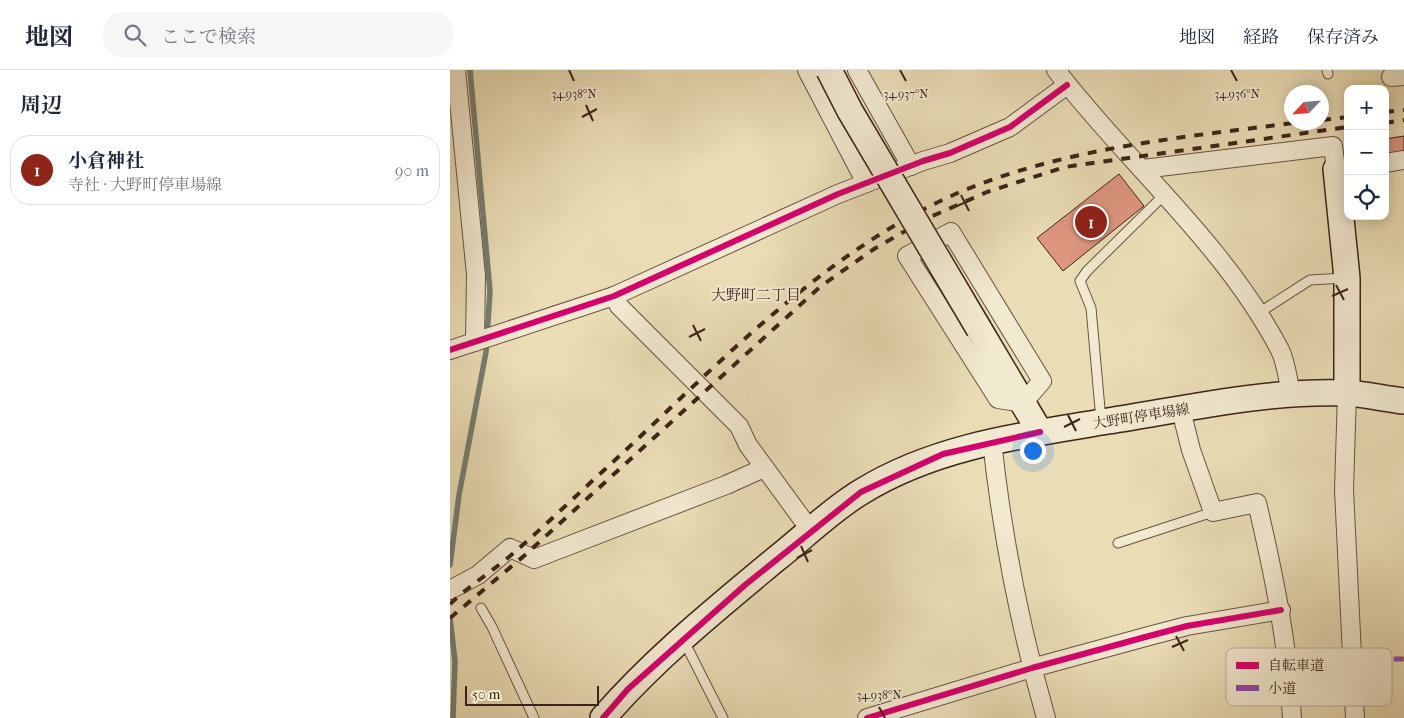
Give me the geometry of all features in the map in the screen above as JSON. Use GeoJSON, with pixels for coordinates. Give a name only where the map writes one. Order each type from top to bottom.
{"type":"FeatureCollection","features":[{"type":"Feature","properties":{"kind":"main road"},"geometry":{"type":"LineString","coordinates":[[829,70],[850,111],[1040,432]]}},
{"type":"Feature","properties":{"kind":"main road"},"geometry":{"type":"LineString","coordinates":[[1342,168],[1347,278],[1347,394]]}},
{"type":"Feature","properties":{"kind":"main road","name":"大野町停車場線"},"geometry":{"type":"LineString","coordinates":[[603,718],[628,689],[810,531],[861,492],[943,454],[1040,432],[1291,394],[1347,394],[1404,401]]}},
{"type":"Feature","properties":{"kind":"street"},"geometry":{"type":"LineString","coordinates":[[456,70],[484,338]]}},
{"type":"Feature","properties":{"kind":"street"},"geometry":{"type":"LineString","coordinates":[[807,70],[866,183]]}},
{"type":"Feature","properties":{"kind":"street"},"geometry":{"type":"LineString","coordinates":[[857,70],[911,166]]}},
{"type":"Feature","properties":{"kind":"street"},"geometry":{"type":"LineString","coordinates":[[1056,70],[1143,169],[1244,293],[1280,351],[1291,394]]}},
{"type":"Feature","properties":{"kind":"street"},"geometry":{"type":"LineString","coordinates":[[450,350],[614,296],[866,183],[950,154],[1010,127],[1068,85]]}},
{"type":"Feature","properties":{"kind":"street"},"geometry":{"type":"LineString","coordinates":[[1143,169],[1333,146],[1342,168]]}},
{"type":"Feature","properties":{"kind":"street"},"geometry":{"type":"LineString","coordinates":[[1389,162],[1404,160]]}},
{"type":"Feature","properties":{"kind":"street"},"geometry":{"type":"LineString","coordinates":[[951,232],[1042,381],[1023,403],[998,399],[906,256],[951,232]]}},
{"type":"Feature","properties":{"kind":"street"},"geometry":{"type":"LineString","coordinates":[[614,296],[620,306],[739,426],[764,468],[810,531]]}},
{"type":"Feature","properties":{"kind":"street"},"geometry":{"type":"LineString","coordinates":[[1347,394],[1344,490],[1351,648]]}},
{"type":"Feature","properties":{"kind":"street"},"geometry":{"type":"LineString","coordinates":[[1181,410],[1191,450],[1213,512],[1256,503],[1281,610],[1287,648]]}},
{"type":"Feature","properties":{"kind":"street"},"geometry":{"type":"LineString","coordinates":[[992,442],[999,501],[1032,668],[1046,718]]}},
{"type":"Feature","properties":{"kind":"street"},"geometry":{"type":"LineString","coordinates":[[451,590],[478,575],[510,548],[534,559],[726,486],[764,468]]}},
{"type":"Feature","properties":{"kind":"street"},"geometry":{"type":"LineString","coordinates":[[867,718],[1032,668],[1187,626],[1281,610]]}},
{"type":"Feature","properties":{"kind":"lane"},"geometry":{"type":"LineString","coordinates":[[1102,422],[1091,308],[1080,281],[1087,271],[1164,195]]}},
{"type":"Feature","properties":{"kind":"lane"},"geometry":{"type":"LineString","coordinates":[[1257,314],[1310,280],[1347,278]]}},
{"type":"Feature","properties":{"kind":"lane"},"geometry":{"type":"LineString","coordinates":[[1118,543],[1213,512]]}},
{"type":"Feature","properties":{"kind":"lane"},"geometry":{"type":"LineString","coordinates":[[481,608],[492,627],[534,718]]}},
{"type":"Feature","properties":{"kind":"lane"},"geometry":{"type":"LineString","coordinates":[[682,641],[688,648],[723,718]]}},
{"type":"Feature","properties":{"kind":"building"},"geometry":{"type":"Polygon","coordinates":[[[1404,136],[1404,159],[1389,161],[1389,138],[1404,136]]]}},
{"type":"Feature","properties":{"kind":"building"},"geometry":{"type":"Polygon","coordinates":[[[1119,174],[1144,206],[1063,271],[1037,238],[1119,174]]]}},
{"type":"Feature","properties":{"kind":"waterway"},"geometry":{"type":"LineString","coordinates":[[450,565],[459,495],[486,352],[490,291],[470,70]]}},
{"type":"Feature","properties":{"kind":"waterway"},"geometry":{"type":"LineString","coordinates":[[450,618],[455,661],[453,718]]}},
{"type":"Feature","properties":{"kind":"railway"},"geometry":{"type":"LineString","coordinates":[[1389,112],[1404,110]]}},
{"type":"Feature","properties":{"kind":"railway"},"geometry":{"type":"LineString","coordinates":[[1329,119],[1344,117]]}},
{"type":"Feature","properties":{"kind":"railway"},"geometry":{"type":"LineString","coordinates":[[1389,122],[1404,120]]}},
{"type":"Feature","properties":{"kind":"railway"},"geometry":{"type":"LineString","coordinates":[[450,604],[509,557],[776,312],[819,277],[864,245],[910,216],[960,192],[1042,164],[1128,146],[1284,124]]}},
{"type":"Feature","properties":{"kind":"railway"},"geometry":{"type":"LineString","coordinates":[[450,618],[525,555],[821,286],[874,249],[928,218],[987,192],[1065,167],[1344,128]]}},
{"type":"Feature","properties":{"kind":"marked path"},"geometry":{"type":"LineString","coordinates":[[1392,659],[1404,659]]}},
{"type":"Feature","properties":{"kind":"cycle path"},"geometry":{"type":"LineString","coordinates":[[450,350],[614,296],[838,194],[923,161],[950,153],[1010,127],[1067,85]]}},
{"type":"Feature","properties":{"kind":"cycle path"},"geometry":{"type":"LineString","coordinates":[[603,718],[628,689],[745,585],[861,492],[943,454],[1040,432]]}},
{"type":"Feature","properties":{"kind":"cycle path"},"geometry":{"type":"LineString","coordinates":[[867,718],[1032,668],[1187,626],[1281,610]]}},
{"type":"Feature","properties":{"kind":"place","name":"小倉神社"},"geometry":{"type":"Point","coordinates":[1091,222]}},
{"type":"Feature","properties":{"kind":"district","name":"大野町二丁目"},"geometry":{"type":"Point","coordinates":[756,295]}}]}
